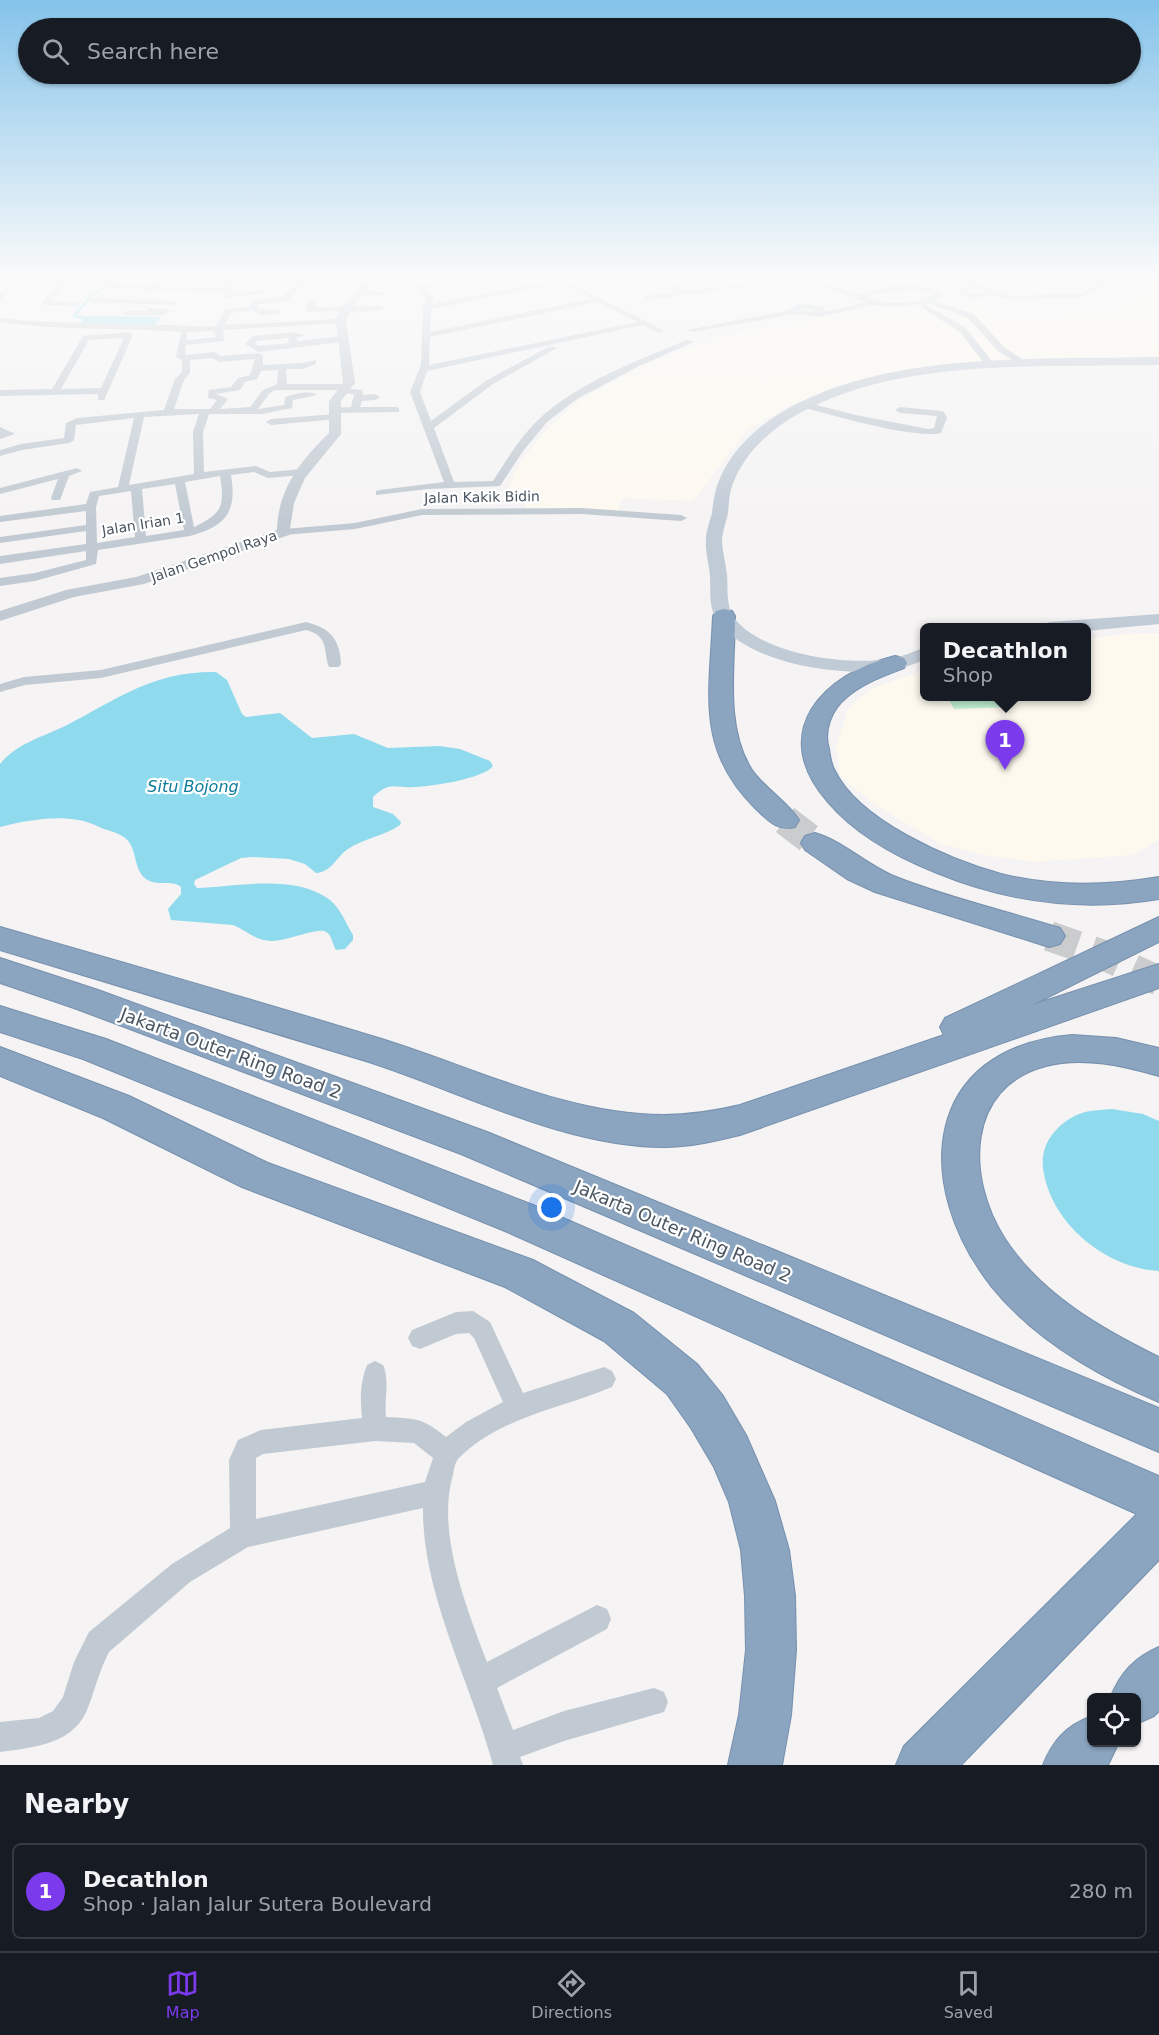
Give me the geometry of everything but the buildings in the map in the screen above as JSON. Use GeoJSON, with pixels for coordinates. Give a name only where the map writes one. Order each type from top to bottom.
{"type":"FeatureCollection","features":[{"type":"Feature","properties":{"kind":"highway"},"geometry":{"type":"LineString","coordinates":[[724,616],[723,722],[729,752],[749,785],[785,820]]}},
{"type":"Feature","properties":{"kind":"highway"},"geometry":{"type":"LineString","coordinates":[[895,663],[845,686],[825,705],[816,721],[814,740],[819,769],[832,790],[852,810],[890,837],[925,857],[960,872],[1000,884],[1042,892],[1087,895],[1159,888]]}},
{"type":"Feature","properties":{"kind":"highway"},"geometry":{"type":"LineString","coordinates":[[815,843],[858,872],[886,885],[1049,936]]}},
{"type":"Feature","properties":{"kind":"highway"},"geometry":{"type":"LineString","coordinates":[[827,1090],[1159,928]]}},
{"type":"Feature","properties":{"kind":"highway"},"geometry":{"type":"LineString","coordinates":[[0,938],[377,1051],[555,1113],[613,1127],[664,1131],[711,1127],[771,1110],[1139,981],[1159,976]]}},
{"type":"Feature","properties":{"kind":"highway","name":"Jakarta Outer Ring Road 2"},"geometry":{"type":"LineString","coordinates":[[0,970],[86,999],[474,1143],[1143,1424]]}},
{"type":"Feature","properties":{"kind":"highway"},"geometry":{"type":"LineString","coordinates":[[0,1019],[93,1050],[519,1218],[1118,1481],[1157,1517]]}},
{"type":"Feature","properties":{"kind":"highway"},"geometry":{"type":"LineString","coordinates":[[1159,1062],[1127,1053],[1083,1048],[1061,1050],[1027,1058],[994,1077],[979,1093],[964,1122],[958,1150],[960,1176],[972,1217],[992,1254],[1006,1273],[1064,1327],[1104,1352],[1159,1380]]}},
{"type":"Feature","properties":{"kind":"highway"},"geometry":{"type":"LineString","coordinates":[[0,1061],[116,1107],[255,1175],[519,1273],[619,1327],[682,1379],[707,1412],[730,1451],[752,1501],[765,1550],[770,1596],[771,1650],[765,1715],[755,1765]]}},
{"type":"Feature","properties":{"kind":"highway"},"geometry":{"type":"LineString","coordinates":[[1069,1459],[1157,1517]]}},
{"type":"Feature","properties":{"kind":"highway"},"geometry":{"type":"LineString","coordinates":[[923,1765],[1157,1517]]}},
{"type":"Feature","properties":{"kind":"highway"},"geometry":{"type":"LineString","coordinates":[[1141,1693],[1159,1673]]}},
{"type":"Feature","properties":{"kind":"highway"},"geometry":{"type":"LineString","coordinates":[[1070,1765],[1089,1747]]}},
{"type":"Feature","properties":{"kind":"main road"},"geometry":{"type":"LineString","coordinates":[[920,655],[895,663],[840,664],[793,657],[756,643],[741,633],[724,616],[714,540],[725,484],[740,454],[771,425],[805,405],[846,388],[876,380],[939,369],[1159,361]]}},
{"type":"Feature","properties":{"kind":"main road"},"geometry":{"type":"LineString","coordinates":[[1091,624],[1159,619]]}},
{"type":"Feature","properties":{"kind":"street"},"geometry":{"type":"LineString","coordinates":[[55,392],[75,356]]}},
{"type":"Feature","properties":{"kind":"street"},"geometry":{"type":"LineString","coordinates":[[0,393],[102,394],[119,356]]}},
{"type":"Feature","properties":{"kind":"street"},"geometry":{"type":"LineString","coordinates":[[180,356],[201,356]]}},
{"type":"Feature","properties":{"kind":"street"},"geometry":{"type":"LineString","coordinates":[[216,356],[219,359],[237,356]]}},
{"type":"Feature","properties":{"kind":"street"},"geometry":{"type":"LineString","coordinates":[[199,475],[198,432],[209,412],[223,399],[211,396],[212,392],[234,390],[241,380],[254,377],[258,368],[259,356]]}},
{"type":"Feature","properties":{"kind":"street","name":"Jalan Gempol Raya"},"geometry":{"type":"LineString","coordinates":[[0,616],[71,594],[139,581],[284,532],[285,505],[301,472],[335,434],[335,401],[349,383],[345,356]]}},
{"type":"Feature","properties":{"kind":"street"},"geometry":{"type":"LineString","coordinates":[[424,356],[423,369],[415,392],[450,485]]}},
{"type":"Feature","properties":{"kind":"street"},"geometry":{"type":"LineString","coordinates":[[423,369],[483,356]]}},
{"type":"Feature","properties":{"kind":"street"},"geometry":{"type":"LineString","coordinates":[[428,428],[490,382],[540,356]]}},
{"type":"Feature","properties":{"kind":"street"},"geometry":{"type":"LineString","coordinates":[[381,493],[450,485],[487,486],[497,483],[544,420],[574,397],[647,356]]}},
{"type":"Feature","properties":{"kind":"street"},"geometry":{"type":"LineString","coordinates":[[984,356],[991,366]]}},
{"type":"Feature","properties":{"kind":"street"},"geometry":{"type":"LineString","coordinates":[[1013,356],[1027,365]]}},
{"type":"Feature","properties":{"kind":"street"},"geometry":{"type":"LineString","coordinates":[[168,412],[180,379],[186,374],[186,358]]}},
{"type":"Feature","properties":{"kind":"street"},"geometry":{"type":"LineString","coordinates":[[258,368],[303,366],[313,362]]}},
{"type":"Feature","properties":{"kind":"street"},"geometry":{"type":"LineString","coordinates":[[282,367],[282,386]]}},
{"type":"Feature","properties":{"kind":"street"},"geometry":{"type":"LineString","coordinates":[[249,411],[254,409],[266,390],[282,386],[359,392],[355,410]]}},
{"type":"Feature","properties":{"kind":"street"},"geometry":{"type":"LineString","coordinates":[[62,452],[69,440],[73,422],[168,412],[249,411],[257,413],[287,407],[289,406],[288,399],[296,396],[344,391]]}},
{"type":"Feature","properties":{"kind":"street"},"geometry":{"type":"LineString","coordinates":[[358,398],[375,397]]}},
{"type":"Feature","properties":{"kind":"street"},"geometry":{"type":"LineString","coordinates":[[805,405],[855,418],[928,432],[938,431],[941,414],[900,411]]}},
{"type":"Feature","properties":{"kind":"street"},"geometry":{"type":"LineString","coordinates":[[271,422],[355,410],[396,410]]}},
{"type":"Feature","properties":{"kind":"street"},"geometry":{"type":"LineString","coordinates":[[123,488],[140,415]]}},
{"type":"Feature","properties":{"kind":"street"},"geometry":{"type":"LineString","coordinates":[[3,433],[21,447]]}},
{"type":"Feature","properties":{"kind":"street"},"geometry":{"type":"LineString","coordinates":[[0,453],[21,447],[69,440]]}},
{"type":"Feature","properties":{"kind":"street"},"geometry":{"type":"LineString","coordinates":[[0,582],[35,577],[86,565],[93,560],[91,497],[94,494],[225,472],[256,469],[268,475],[301,472]]}},
{"type":"Feature","properties":{"kind":"street"},"geometry":{"type":"LineString","coordinates":[[0,491],[77,471]]}},
{"type":"Feature","properties":{"kind":"street","name":"Jalan Irian 1"},"geometry":{"type":"LineString","coordinates":[[0,560],[190,533],[206,525],[224,511],[228,504],[225,472]]}},
{"type":"Feature","properties":{"kind":"street"},"geometry":{"type":"LineString","coordinates":[[56,498],[64,473]]}},
{"type":"Feature","properties":{"kind":"street"},"geometry":{"type":"LineString","coordinates":[[179,478],[190,533]]}},
{"type":"Feature","properties":{"kind":"street"},"geometry":{"type":"LineString","coordinates":[[136,486],[141,541]]}},
{"type":"Feature","properties":{"kind":"street"},"geometry":{"type":"LineString","coordinates":[[0,519],[91,507]]}},
{"type":"Feature","properties":{"kind":"street","name":"Jalan Kakik Bidin"},"geometry":{"type":"LineString","coordinates":[[284,532],[355,526],[422,512],[597,512],[681,518]]}},
{"type":"Feature","properties":{"kind":"street"},"geometry":{"type":"LineString","coordinates":[[0,540],[92,528]]}},
{"type":"Feature","properties":{"kind":"street"},"geometry":{"type":"LineString","coordinates":[[0,688],[24,681],[101,674],[306,626],[317,629],[334,647],[334,664]]}},
{"type":"Feature","properties":{"kind":"street"},"geometry":{"type":"LineString","coordinates":[[420,1338],[456,1323],[473,1322],[482,1330],[517,1407]]}},
{"type":"Feature","properties":{"kind":"street"},"geometry":{"type":"LineString","coordinates":[[375,1373],[372,1400],[375,1429]]}},
{"type":"Feature","properties":{"kind":"street"},"geometry":{"type":"LineString","coordinates":[[604,1379],[561,1390],[517,1407],[468,1436],[446,1453],[434,1493],[438,1544],[468,1653],[506,1756],[564,1726],[654,1702]]}},
{"type":"Feature","properties":{"kind":"street"},"geometry":{"type":"LineString","coordinates":[[243,1535],[242,1460],[247,1449],[261,1442],[375,1429],[419,1431],[446,1453]]}},
{"type":"Feature","properties":{"kind":"street"},"geometry":{"type":"LineString","coordinates":[[0,1737],[40,1732],[63,1721],[75,1704],[88,1662],[99,1642],[181,1573],[243,1535],[434,1493]]}},
{"type":"Feature","properties":{"kind":"street"},"geometry":{"type":"LineString","coordinates":[[480,1682],[528,1654],[597,1619]]}},
{"type":"Feature","properties":{"kind":"shaded area"},"geometry":{"type":"Polygon","coordinates":[[[667,356],[1159,356],[941,366],[870,378],[790,405],[747,430],[693,501],[622,498],[617,513],[525,512],[527,490],[507,491],[521,461],[548,428],[582,399],[649,363],[667,356]]]}},
{"type":"Feature","properties":{"kind":"shaded area"},"geometry":{"type":"Polygon","coordinates":[[[1159,633],[1159,840],[1133,855],[1035,862],[982,855],[939,843],[872,803],[840,776],[836,747],[848,709],[872,688],[920,671],[920,701],[1091,701],[1091,638],[1159,633]]]}},
{"type":"Feature","properties":{"kind":"green space"},"geometry":{"type":"Polygon","coordinates":[[[949,701],[1007,701],[1011,707],[954,709],[949,701]]]}},
{"type":"Feature","properties":{"kind":"water","name":"Situ Bojong"},"geometry":{"type":"Polygon","coordinates":[[[216,672],[227,680],[242,714],[246,717],[280,713],[312,738],[354,734],[388,748],[439,746],[460,749],[490,761],[493,766],[479,775],[442,784],[420,787],[391,786],[382,790],[373,797],[373,807],[393,814],[401,822],[400,825],[354,845],[330,867],[321,872],[316,873],[305,864],[289,859],[252,857],[241,858],[195,880],[194,884],[197,888],[283,884],[316,892],[334,904],[353,935],[353,940],[345,949],[336,950],[330,936],[324,931],[272,941],[255,937],[233,925],[171,920],[168,909],[181,894],[181,887],[146,879],[139,871],[132,846],[127,839],[89,822],[49,818],[0,827],[0,764],[14,751],[155,681],[194,673],[216,672]]]}},
{"type":"Feature","properties":{"kind":"water"},"geometry":{"type":"Polygon","coordinates":[[[1112,1109],[1143,1114],[1159,1121],[1159,1271],[1120,1262],[1102,1253],[1086,1241],[1059,1211],[1044,1174],[1045,1149],[1049,1139],[1059,1127],[1080,1114],[1112,1109]]]}},
{"type":"Feature","properties":{"kind":"tunnel"},"geometry":{"type":"LineString","coordinates":[[785,820],[815,843]]}},
{"type":"Feature","properties":{"kind":"tunnel"},"geometry":{"type":"LineString","coordinates":[[1049,936],[1103,955],[1159,981]]}},
{"type":"Feature","properties":{"kind":"place","name":"Decathlon"},"geometry":{"type":"Point","coordinates":[1005,770]}}]}
